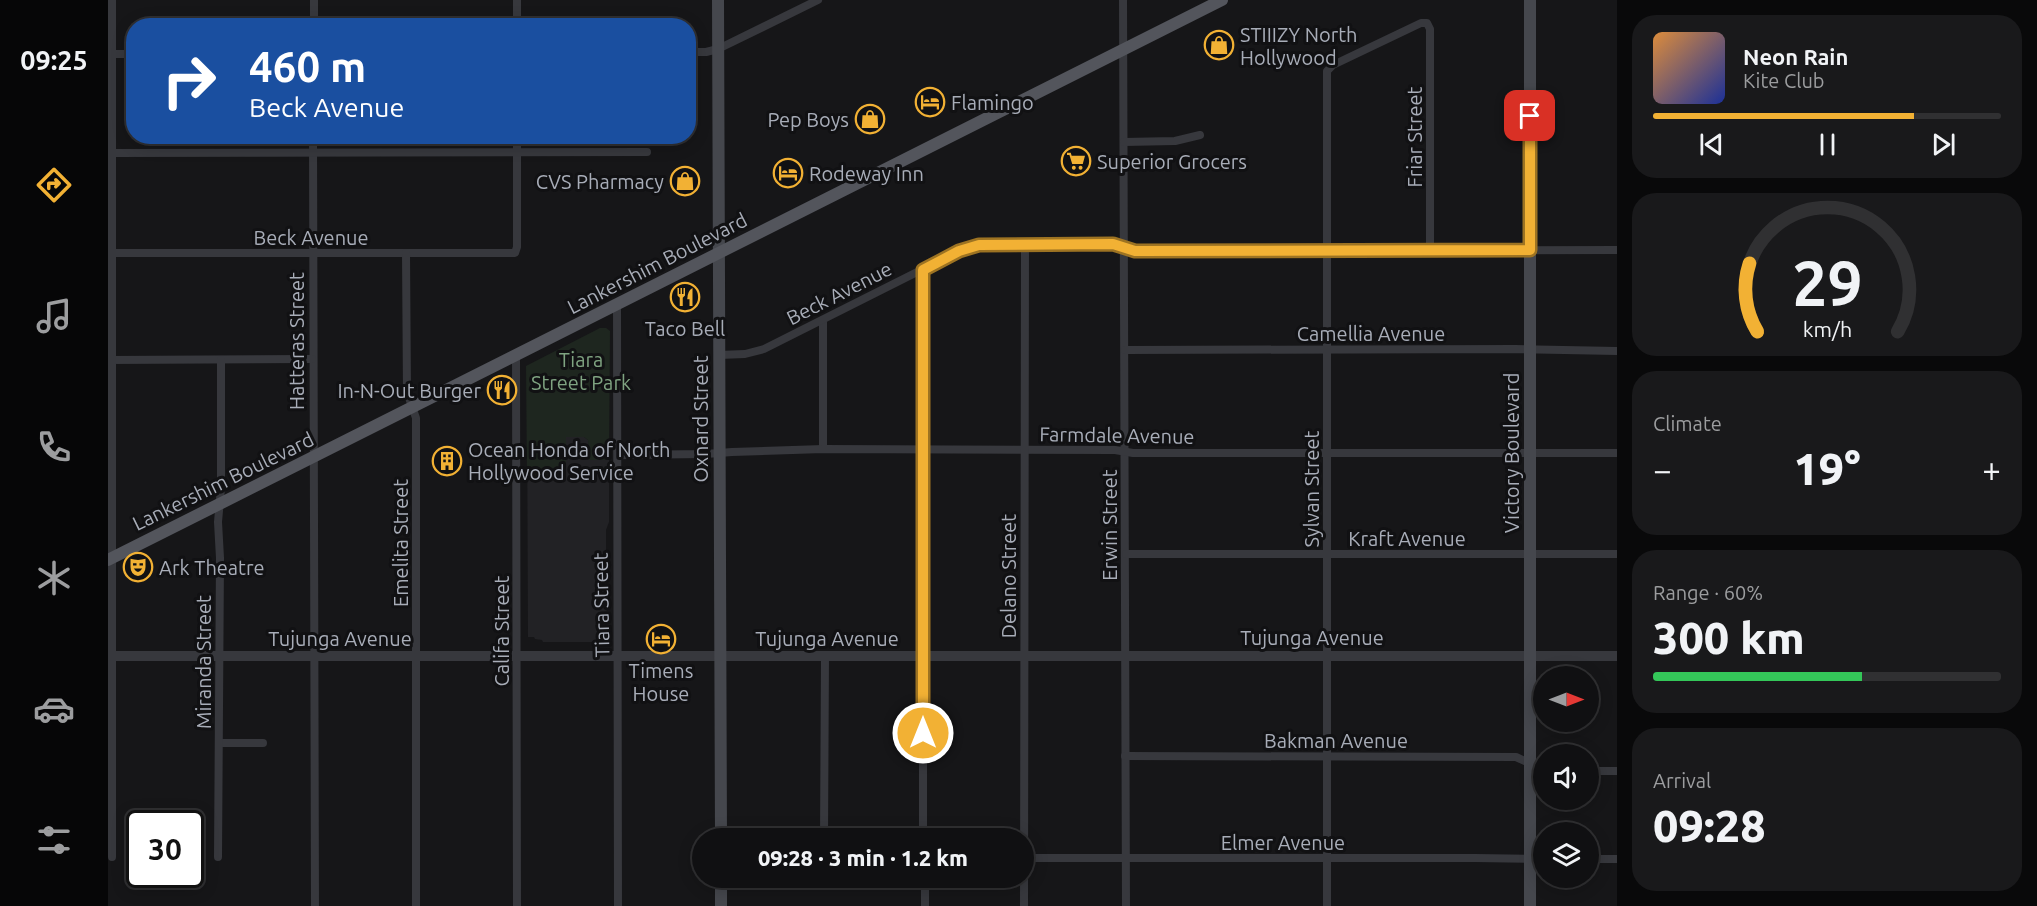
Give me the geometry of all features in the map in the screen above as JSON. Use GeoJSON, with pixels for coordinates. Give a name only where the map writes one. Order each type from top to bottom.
{"type":"FeatureCollection","features":[{"type":"Feature","properties":{"kind":"main road","name":"Oxnard Street"},"geometry":{"type":"LineString","coordinates":[[718,0],[721,828]]}},
{"type":"Feature","properties":{"kind":"main road","name":"Lankershim Boulevard"},"geometry":{"type":"LineString","coordinates":[[110,559],[1222,0]]}},
{"type":"Feature","properties":{"kind":"main road","name":"Victory Boulevard"},"geometry":{"type":"LineString","coordinates":[[1530,0],[1530,906]]}},
{"type":"Feature","properties":{"kind":"main road"},"geometry":{"type":"LineString","coordinates":[[721,888],[721,906]]}},
{"type":"Feature","properties":{"kind":"street"},"geometry":{"type":"LineString","coordinates":[[112,0],[110,54],[112,857]]}},
{"type":"Feature","properties":{"kind":"street"},"geometry":{"type":"LineString","coordinates":[[314,0],[314,18]]}},
{"type":"Feature","properties":{"kind":"street"},"geometry":{"type":"LineString","coordinates":[[517,0],[517,18]]}},
{"type":"Feature","properties":{"kind":"street"},"geometry":{"type":"LineString","coordinates":[[696,52],[718,49],[818,0]]}},
{"type":"Feature","properties":{"kind":"street","name":"Erwin Street"},"geometry":{"type":"LineString","coordinates":[[1123,0],[1126,906]]}},
{"type":"Feature","properties":{"kind":"street","name":"Sylvan Street"},"geometry":{"type":"LineString","coordinates":[[1327,906],[1327,71],[1333,65],[1421,23],[1427,23]]}},
{"type":"Feature","properties":{"kind":"street","name":"Friar Street"},"geometry":{"type":"LineString","coordinates":[[1427,23],[1430,29],[1430,251]]}},
{"type":"Feature","properties":{"kind":"street"},"geometry":{"type":"LineString","coordinates":[[110,54],[126,54]]}},
{"type":"Feature","properties":{"kind":"street"},"geometry":{"type":"LineString","coordinates":[[1124,142],[1175,141],[1200,135]]}},
{"type":"Feature","properties":{"kind":"street","name":"Hatteras Street"},"geometry":{"type":"LineString","coordinates":[[313,144],[315,906]]}},
{"type":"Feature","properties":{"kind":"street"},"geometry":{"type":"LineString","coordinates":[[517,144],[517,152]]}},
{"type":"Feature","properties":{"kind":"street","name":"Beck Avenue"},"geometry":{"type":"LineString","coordinates":[[110,253],[515,253],[517,247],[517,152]]}},
{"type":"Feature","properties":{"kind":"street"},"geometry":{"type":"LineString","coordinates":[[110,153],[647,153]]}},
{"type":"Feature","properties":{"kind":"street","name":"Beck Avenue"},"geometry":{"type":"LineString","coordinates":[[719,355],[745,354],[764,349],[959,251],[979,245],[1113,244],[1135,251],[1617,250]]}},
{"type":"Feature","properties":{"kind":"street","name":"Delano Street"},"geometry":{"type":"LineString","coordinates":[[1023,828],[1025,245]]}},
{"type":"Feature","properties":{"kind":"street","name":"Emelita Street"},"geometry":{"type":"LineString","coordinates":[[406,253],[407,390],[416,418],[416,906]]}},
{"type":"Feature","properties":{"kind":"street"},"geometry":{"type":"LineString","coordinates":[[923,270],[923,828]]}},
{"type":"Feature","properties":{"kind":"street","name":"Tiara Street"},"geometry":{"type":"LineString","coordinates":[[617,304],[618,906]]}},
{"type":"Feature","properties":{"kind":"street"},"geometry":{"type":"LineString","coordinates":[[823,320],[823,449]]}},
{"type":"Feature","properties":{"kind":"street","name":"Camellia Avenue"},"geometry":{"type":"LineString","coordinates":[[1125,350],[1617,351]]}},
{"type":"Feature","properties":{"kind":"street","name":"Califa Street"},"geometry":{"type":"LineString","coordinates":[[516,355],[517,906]]}},
{"type":"Feature","properties":{"kind":"street"},"geometry":{"type":"LineString","coordinates":[[110,360],[312,359]]}},
{"type":"Feature","properties":{"kind":"street","name":"Miranda Street"},"geometry":{"type":"LineString","coordinates":[[218,857],[218,522],[221,360]]}},
{"type":"Feature","properties":{"kind":"street","name":"Farmdale Avenue"},"geometry":{"type":"LineString","coordinates":[[618,455],[823,449],[1617,453]]}},
{"type":"Feature","properties":{"kind":"street","name":"Kraft Avenue"},"geometry":{"type":"LineString","coordinates":[[1126,554],[1617,554]]}},
{"type":"Feature","properties":{"kind":"street","name":"Tujunga Avenue"},"geometry":{"type":"LineString","coordinates":[[110,656],[1617,656]]}},
{"type":"Feature","properties":{"kind":"street"},"geometry":{"type":"LineString","coordinates":[[824,828],[825,656]]}},
{"type":"Feature","properties":{"kind":"street"},"geometry":{"type":"LineString","coordinates":[[219,743],[263,743]]}},
{"type":"Feature","properties":{"kind":"street","name":"Bakman Avenue"},"geometry":{"type":"LineString","coordinates":[[1125,756],[1516,757],[1533,765]]}},
{"type":"Feature","properties":{"kind":"street"},"geometry":{"type":"LineString","coordinates":[[1599,771],[1617,771]]}},
{"type":"Feature","properties":{"kind":"street","name":"Elmer Avenue"},"geometry":{"type":"LineString","coordinates":[[1034,858],[1530,859]]}},
{"type":"Feature","properties":{"kind":"street"},"geometry":{"type":"LineString","coordinates":[[1599,859],[1617,859]]}},
{"type":"Feature","properties":{"kind":"street"},"geometry":{"type":"LineString","coordinates":[[924,906],[925,888]]}},
{"type":"Feature","properties":{"kind":"street","name":"Delano Street"},"geometry":{"type":"LineString","coordinates":[[1024,888],[1024,906]]}},
{"type":"Feature","properties":{"kind":"shaded area"},"geometry":{"type":"Polygon","coordinates":[[[527,392],[566,392],[584,437],[588,440],[589,460],[609,460],[606,599],[609,599],[610,637],[607,642],[543,642],[534,637],[528,637],[527,392]]]}},
{"type":"Feature","properties":{"kind":"green space","name":"Tiara Street Park"},"geometry":{"type":"Polygon","coordinates":[[[600,328],[610,331],[609,460],[589,460],[588,440],[584,437],[566,437],[566,478],[527,478],[526,366],[600,328]]]}},
{"type":"Feature","properties":{"kind":"place","name":"STIIIZY North Hollywood"},"geometry":{"type":"Point","coordinates":[1219,45]}},
{"type":"Feature","properties":{"kind":"place","name":"Flamingo"},"geometry":{"type":"Point","coordinates":[930,102]}},
{"type":"Feature","properties":{"kind":"place","name":"Pep Boys"},"geometry":{"type":"Point","coordinates":[870,119]}},
{"type":"Feature","properties":{"kind":"place","name":"Superior Grocers"},"geometry":{"type":"Point","coordinates":[1076,161]}},
{"type":"Feature","properties":{"kind":"place","name":"Rodeway Inn"},"geometry":{"type":"Point","coordinates":[788,173]}},
{"type":"Feature","properties":{"kind":"place","name":"CVS Pharmacy"},"geometry":{"type":"Point","coordinates":[685,181]}},
{"type":"Feature","properties":{"kind":"place","name":"Taco Bell"},"geometry":{"type":"Point","coordinates":[685,297]}},
{"type":"Feature","properties":{"kind":"place","name":"In-N-Out Burger"},"geometry":{"type":"Point","coordinates":[502,390]}},
{"type":"Feature","properties":{"kind":"place","name":"Ocean Honda of North Hollywood Service"},"geometry":{"type":"Point","coordinates":[447,461]}},
{"type":"Feature","properties":{"kind":"place","name":"Ark Theatre"},"geometry":{"type":"Point","coordinates":[138,567]}},
{"type":"Feature","properties":{"kind":"place","name":"Timens House"},"geometry":{"type":"Point","coordinates":[661,639]}},
{"type":"Feature","properties":{"kind":"route"},"geometry":{"type":"LineString","coordinates":[[923,733],[923,270],[959,251],[979,245],[1113,244],[1135,251],[1238,252],[1530,250],[1530,116]]}}]}
